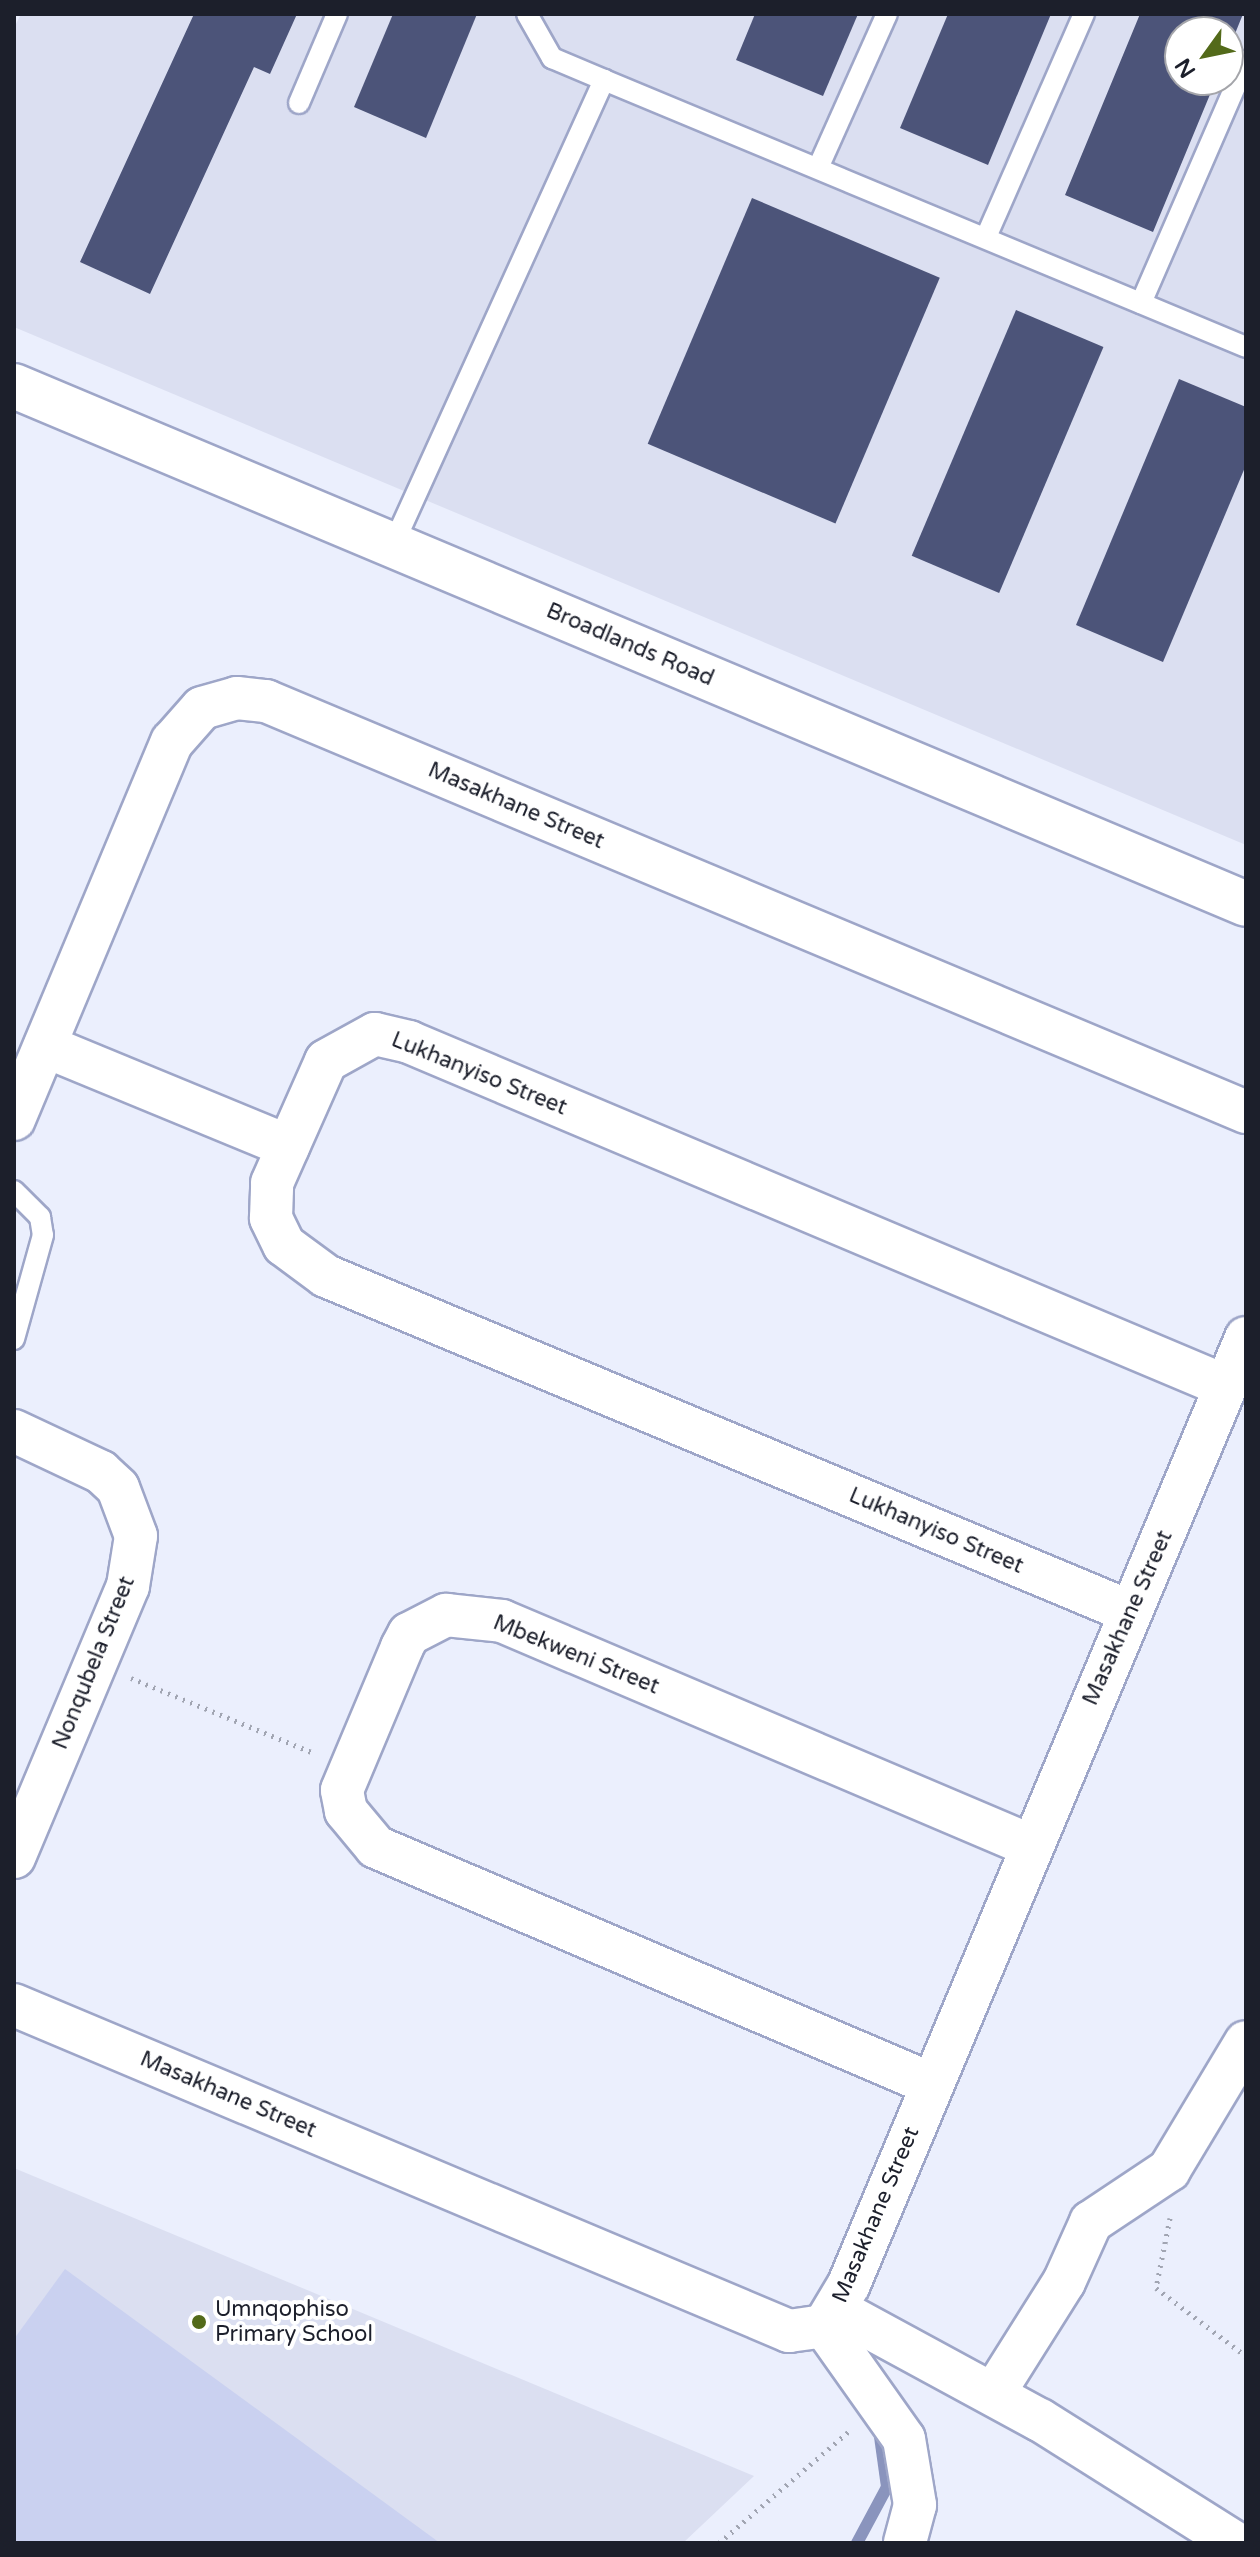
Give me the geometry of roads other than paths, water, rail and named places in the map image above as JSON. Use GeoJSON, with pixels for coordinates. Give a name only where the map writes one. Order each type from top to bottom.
{"type":"FeatureCollection","features":[{"type":"Feature","properties":{"kind":"main road","name":"Broadlands Road"},"geometry":{"type":"LineString","coordinates":[[14,386],[1246,904]]}},
{"type":"Feature","properties":{"kind":"street","name":"Masakhane Street"},"geometry":{"type":"LineString","coordinates":[[14,1119],[172,742],[202,708],[237,698],[266,701],[1246,1112]]}},
{"type":"Feature","properties":{"kind":"street","name":"Lukhanyiso Street"},"geometry":{"type":"LineString","coordinates":[[1128,1611],[326,1276],[284,1245],[271,1218],[272,1183],[326,1061],[375,1034],[409,1042],[1225,1386]]}},
{"type":"Feature","properties":{"kind":"street"},"geometry":{"type":"LineString","coordinates":[[45,1046],[288,1146]]}},
{"type":"Feature","properties":{"kind":"street","name":"Masakhane Street"},"geometry":{"type":"LineString","coordinates":[[14,2005],[789,2331],[830,2318],[1246,1338]]}},
{"type":"Feature","properties":{"kind":"street","name":"Nonqubela Street"},"geometry":{"type":"LineString","coordinates":[[14,1431],[101,1472],[132,1514],[135,1562],[96,1662],[24,1805],[14,1857]]}},
{"type":"Feature","properties":{"kind":"street","name":"Mbekweni Street"},"geometry":{"type":"LineString","coordinates":[[929,2083],[407,1865],[376,1847],[346,1811],[342,1790],[354,1761],[409,1634],[446,1615],[472,1615],[502,1621],[1029,1845]]}},
{"type":"Feature","properties":{"kind":"street"},"geometry":{"type":"LineString","coordinates":[[994,2393],[1064,2282],[1091,2222],[1153,2183],[1177,2158],[1246,2042]]}},
{"type":"Feature","properties":{"kind":"street"},"geometry":{"type":"LineString","coordinates":[[830,2318],[994,2393],[1235,2543]]}},
{"type":"Feature","properties":{"kind":"street"},"geometry":{"type":"LineString","coordinates":[[830,2318],[884,2402],[912,2473],[915,2505],[905,2543]]}},
{"type":"Feature","properties":{"kind":"lane"},"geometry":{"type":"LineString","coordinates":[[299,103],[337,14]]}},
{"type":"Feature","properties":{"kind":"lane"},"geometry":{"type":"LineString","coordinates":[[527,14],[552,58],[1246,347]]}},
{"type":"Feature","properties":{"kind":"lane"},"geometry":{"type":"LineString","coordinates":[[818,168],[887,14]]}},
{"type":"Feature","properties":{"kind":"lane"},"geometry":{"type":"LineString","coordinates":[[986,237],[1084,14]]}},
{"type":"Feature","properties":{"kind":"lane"},"geometry":{"type":"LineString","coordinates":[[1141,303],[1246,61]]}},
{"type":"Feature","properties":{"kind":"lane"},"geometry":{"type":"LineString","coordinates":[[393,545],[604,80]]}},
{"type":"Feature","properties":{"kind":"lane"},"geometry":{"type":"LineString","coordinates":[[14,1191],[40,1217],[43,1235],[14,1339]]}},
{"type":"Feature","properties":{"kind":"waterway"},"geometry":{"type":"LineString","coordinates":[[857,2543],[887,2487],[879,2429]]}},
{"type":"Feature","properties":{"kind":"place","name":"Umnqophiso Primary School"},"geometry":{"type":"Point","coordinates":[199,2322]}}]}
